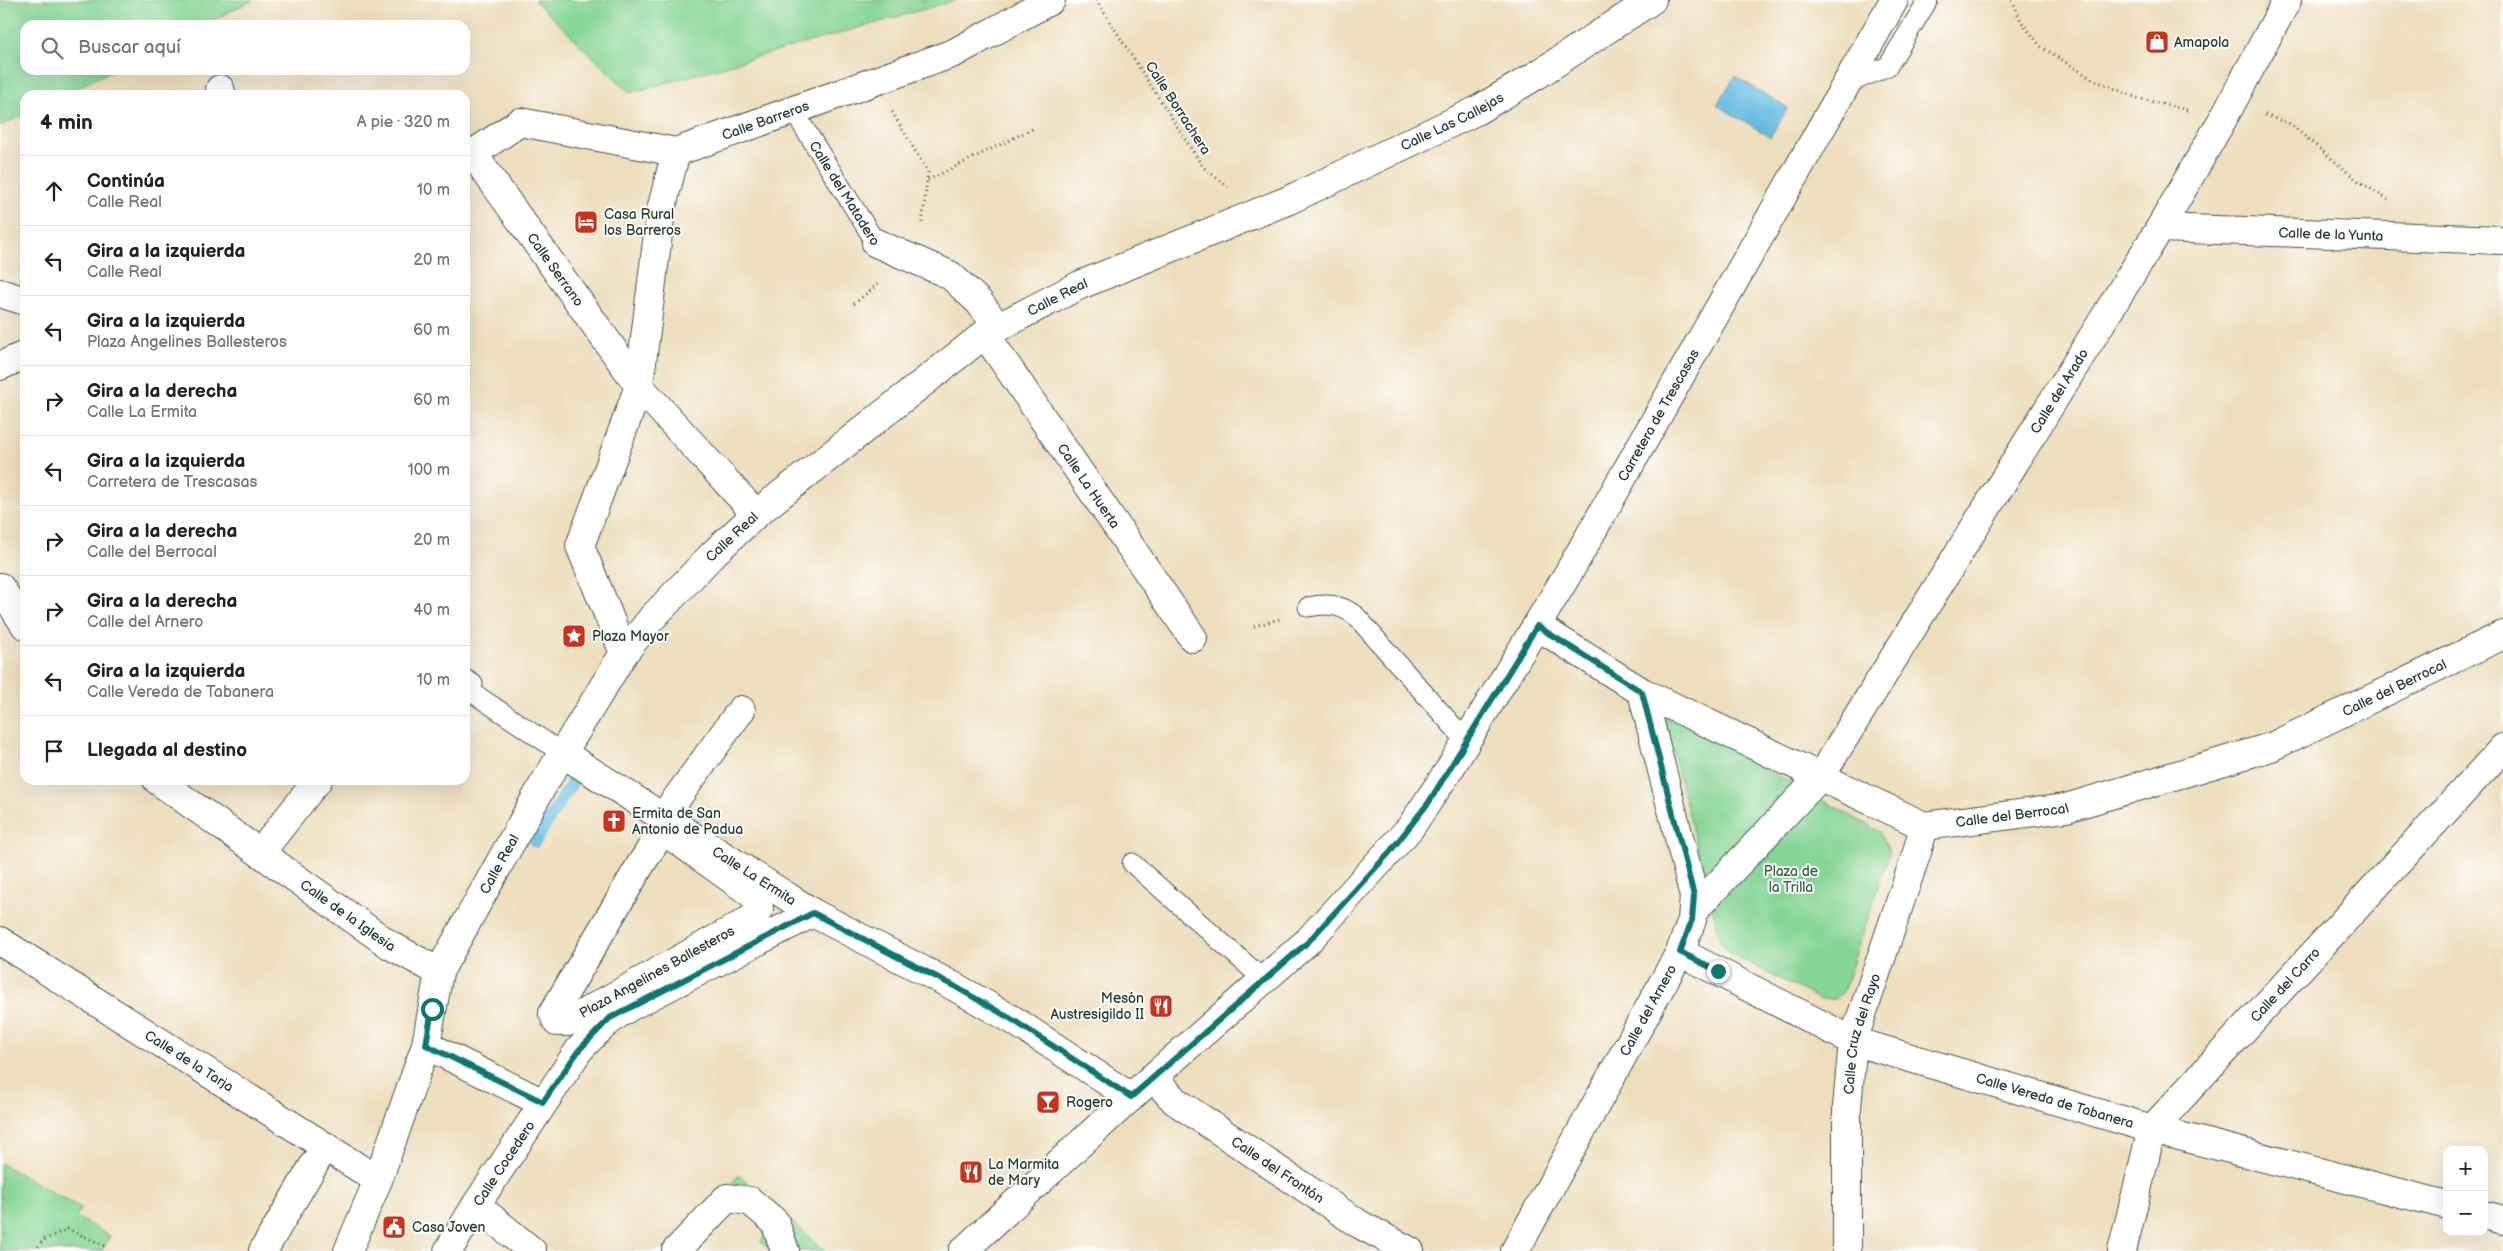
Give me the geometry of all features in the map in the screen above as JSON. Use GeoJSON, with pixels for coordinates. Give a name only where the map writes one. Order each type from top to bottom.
{"type":"FeatureCollection","features":[{"type":"Feature","properties":{"kind":"street","name":"Calle Barreros"},"geometry":{"type":"LineString","coordinates":[[676,152],[954,53],[1052,0]]}},
{"type":"Feature","properties":{"kind":"street","name":"Calle Las Callejas"},"geometry":{"type":"LineString","coordinates":[[1249,216],[1476,111],[1537,75],[1652,0]]}},
{"type":"Feature","properties":{"kind":"street","name":"Carretera de Trescasas"},"geometry":{"type":"LineString","coordinates":[[963,1251],[1153,1077],[1308,942],[1389,853],[1429,802],[1537,626],[1894,0]]}},
{"type":"Feature","properties":{"kind":"street","name":"Calle del Arado"},"geometry":{"type":"LineString","coordinates":[[1820,777],[2160,227],[2224,116],[2287,0]]}},
{"type":"Feature","properties":{"kind":"street"},"geometry":{"type":"LineString","coordinates":[[470,156],[520,122],[676,152],[661,210],[639,386],[580,546],[624,653]]}},
{"type":"Feature","properties":{"kind":"street","name":"Calle Serrano"},"geometry":{"type":"LineString","coordinates":[[470,158],[639,386],[756,514]]}},
{"type":"Feature","properties":{"kind":"street","name":"Calle Real"},"geometry":{"type":"LineString","coordinates":[[348,1251],[378,1180],[426,1045],[439,972],[562,753],[624,653],[652,618],[713,554],[756,514],[992,330],[1080,285],[1249,216]]}},
{"type":"Feature","properties":{"kind":"street","name":"Calle de la Yunta"},"geometry":{"type":"LineString","coordinates":[[2160,227],[2503,240]]}},
{"type":"Feature","properties":{"kind":"street","name":"Calle del Matadero"},"geometry":{"type":"LineString","coordinates":[[876,243],[950,275],[979,302],[992,330]]}},
{"type":"Feature","properties":{"kind":"street"},"geometry":{"type":"LineString","coordinates":[[0,293],[20,299]]}},
{"type":"Feature","properties":{"kind":"street","name":"Calle La Huerta"},"geometry":{"type":"LineString","coordinates":[[992,330],[1193,638]]}},
{"type":"Feature","properties":{"kind":"street"},"geometry":{"type":"LineString","coordinates":[[0,366],[20,357]]}},
{"type":"Feature","properties":{"kind":"street"},"geometry":{"type":"LineString","coordinates":[[0,587],[20,617]]}},
{"type":"Feature","properties":{"kind":"street"},"geometry":{"type":"LineString","coordinates":[[1537,626],[1642,692],[1924,826]]}},
{"type":"Feature","properties":{"kind":"street","name":"Calle del Berrocal"},"geometry":{"type":"LineString","coordinates":[[1924,826],[2066,808],[2271,747],[2503,635]]}},
{"type":"Feature","properties":{"kind":"street","name":"Calle del Arnero"},"geometry":{"type":"LineString","coordinates":[[1515,1251],[1680,952],[1695,909],[1694,896],[1642,692]]}},
{"type":"Feature","properties":{"kind":"street"},"geometry":{"type":"LineString","coordinates":[[663,824],[741,710]]}},
{"type":"Feature","properties":{"kind":"street","name":"Calle del Carro"},"geometry":{"type":"LineString","coordinates":[[2122,1251],[2152,1129],[2503,748]]}},
{"type":"Feature","properties":{"kind":"street","name":"Calle La Ermita"},"geometry":{"type":"LineString","coordinates":[[562,753],[663,824],[813,913],[954,986],[1013,1020],[1131,1097]]}},
{"type":"Feature","properties":{"kind":"street"},"geometry":{"type":"LineString","coordinates":[[1695,909],[1820,777]]}},
{"type":"Feature","properties":{"kind":"street","name":"Calle de la Iglesia"},"geometry":{"type":"LineString","coordinates":[[164,785],[390,945],[439,972]]}},
{"type":"Feature","properties":{"kind":"street"},"geometry":{"type":"LineString","coordinates":[[260,853],[314,785]]}},
{"type":"Feature","properties":{"kind":"street","name":"Plaza Angelines Ballesteros"},"geometry":{"type":"LineString","coordinates":[[663,824],[756,896],[759,908],[755,917],[568,1022],[557,1022],[553,1013],[663,824]]}},
{"type":"Feature","properties":{"kind":"street","name":"Calle Cruz del Rayo"},"geometry":{"type":"LineString","coordinates":[[1847,1251],[1847,1107],[1853,1042],[1924,826]]}},
{"type":"Feature","properties":{"kind":"street","name":"Plaza Angelines Ballesteros"},"geometry":{"type":"LineString","coordinates":[[543,1102],[579,1050],[610,1018],[813,913]]}},
{"type":"Feature","properties":{"kind":"street","name":"Calle de la Tarja"},"geometry":{"type":"LineString","coordinates":[[0,941],[378,1180]]}},
{"type":"Feature","properties":{"kind":"street","name":"Calle Vereda de Tabanera"},"geometry":{"type":"LineString","coordinates":[[1680,952],[1853,1042],[2152,1129],[2443,1204]]}},
{"type":"Feature","properties":{"kind":"street"},"geometry":{"type":"LineString","coordinates":[[426,1045],[543,1102]]}},
{"type":"Feature","properties":{"kind":"street","name":"Calle del Frontón"},"geometry":{"type":"LineString","coordinates":[[1153,1077],[1175,1101],[1359,1224],[1410,1251]]}},
{"type":"Feature","properties":{"kind":"street","name":"Calle Cocedero"},"geometry":{"type":"LineString","coordinates":[[448,1251],[543,1102]]}},
{"type":"Feature","properties":{"kind":"street"},"geometry":{"type":"LineString","coordinates":[[263,1251],[325,1146]]}},
{"type":"Feature","properties":{"kind":"street"},"geometry":{"type":"LineString","coordinates":[[676,1251],[727,1198],[750,1201],[775,1222],[785,1251]]}},
{"type":"Feature","properties":{"kind":"street"},"geometry":{"type":"LineString","coordinates":[[476,1205],[532,1251]]}},
{"type":"Feature","properties":{"kind":"street"},"geometry":{"type":"LineString","coordinates":[[2488,1216],[2503,1220]]}},
{"type":"Feature","properties":{"kind":"lane"},"geometry":{"type":"LineString","coordinates":[[1845,85],[1888,66],[1928,0]]}},
{"type":"Feature","properties":{"kind":"lane","name":"Calle del Matadero"},"geometry":{"type":"LineString","coordinates":[[793,110],[876,243]]}},
{"type":"Feature","properties":{"kind":"lane"},"geometry":{"type":"LineString","coordinates":[[1308,607],[1331,604],[1346,608],[1355,615],[1466,742]]}},
{"type":"Feature","properties":{"kind":"lane"},"geometry":{"type":"LineString","coordinates":[[470,681],[474,684],[470,691],[562,753]]}},
{"type":"Feature","properties":{"kind":"lane"},"geometry":{"type":"LineString","coordinates":[[1132,863],[1264,980]]}},
{"type":"Feature","properties":{"kind":"path","name":"Calle Borrachera"},"geometry":{"type":"LineString","coordinates":[[1096,0],[1204,168],[1249,216]]}},
{"type":"Feature","properties":{"kind":"path"},"geometry":{"type":"LineString","coordinates":[[2012,0],[2021,21],[2040,46],[2092,80],[2137,98],[2224,116],[2260,114],[2290,124],[2357,180],[2394,203]]}},
{"type":"Feature","properties":{"kind":"path"},"geometry":{"type":"LineString","coordinates":[[873,82],[928,172],[923,210],[924,218],[910,257]]}},
{"type":"Feature","properties":{"kind":"path"},"geometry":{"type":"LineString","coordinates":[[927,181],[1034,128]]}},
{"type":"Feature","properties":{"kind":"path"},"geometry":{"type":"LineString","coordinates":[[36,1251],[43,1240],[68,1229],[104,1246]]}},
{"type":"Feature","properties":{"kind":"green space"},"geometry":{"type":"Polygon","coordinates":[[[0,0],[253,0],[213,20],[20,20],[20,75],[103,75],[72,90],[20,90],[20,116],[0,126],[0,0]]]}},
{"type":"Feature","properties":{"kind":"green space"},"geometry":{"type":"Polygon","coordinates":[[[534,0],[957,0],[630,93],[534,0]]]}},
{"type":"Feature","properties":{"kind":"green space","name":"Plaza de la Trilla"},"geometry":{"type":"Polygon","coordinates":[[[1666,716],[1671,716],[1880,832],[1890,852],[1843,992],[1835,999],[1821,1000],[1729,953],[1720,939],[1665,721],[1666,716]]]}},
{"type":"Feature","properties":{"kind":"green space"},"geometry":{"type":"Polygon","coordinates":[[[0,1163],[81,1208],[76,1217],[110,1236],[102,1251],[0,1251],[0,1163]]]}},
{"type":"Feature","properties":{"kind":"green space"},"geometry":{"type":"Polygon","coordinates":[[[739,1175],[825,1251],[771,1251],[761,1243],[764,1230],[759,1220],[752,1213],[710,1207],[739,1175]]]}},
{"type":"Feature","properties":{"kind":"water"},"geometry":{"type":"Polygon","coordinates":[[[1735,76],[1788,108],[1770,137],[1717,105],[1735,76]]]}},
{"type":"Feature","properties":{"kind":"waterway"},"geometry":{"type":"LineString","coordinates":[[535,842],[575,778]]}},
{"type":"Feature","properties":{"kind":"place","name":"Amapola"},"geometry":{"type":"Point","coordinates":[2157,42]}},
{"type":"Feature","properties":{"kind":"place","name":"Casa Rural los Barreros"},"geometry":{"type":"Point","coordinates":[586,222]}},
{"type":"Feature","properties":{"kind":"place","name":"Plaza Mayor"},"geometry":{"type":"Point","coordinates":[574,636]}},
{"type":"Feature","properties":{"kind":"place","name":"Ermita de San Antonio de Padua"},"geometry":{"type":"Point","coordinates":[614,821]}},
{"type":"Feature","properties":{"kind":"place","name":"Mesón Austresigildo II"},"geometry":{"type":"Point","coordinates":[1161,1006]}},
{"type":"Feature","properties":{"kind":"place","name":"Rogero"},"geometry":{"type":"Point","coordinates":[1048,1102]}},
{"type":"Feature","properties":{"kind":"place","name":"La Marmita de Mary"},"geometry":{"type":"Point","coordinates":[971,1172]}},
{"type":"Feature","properties":{"kind":"place","name":"Casa Joven"},"geometry":{"type":"Point","coordinates":[394,1227]}},
{"type":"Feature","properties":{"kind":"route"},"geometry":{"type":"LineString","coordinates":[[432,1009],[426,1045],[543,1102],[579,1050],[610,1018],[813,913],[954,986],[1013,1020],[1131,1097],[1308,942],[1389,853],[1410,828],[1450,770],[1537,626],[1642,692],[1694,896],[1695,909],[1680,952],[1718,971]]}}]}
